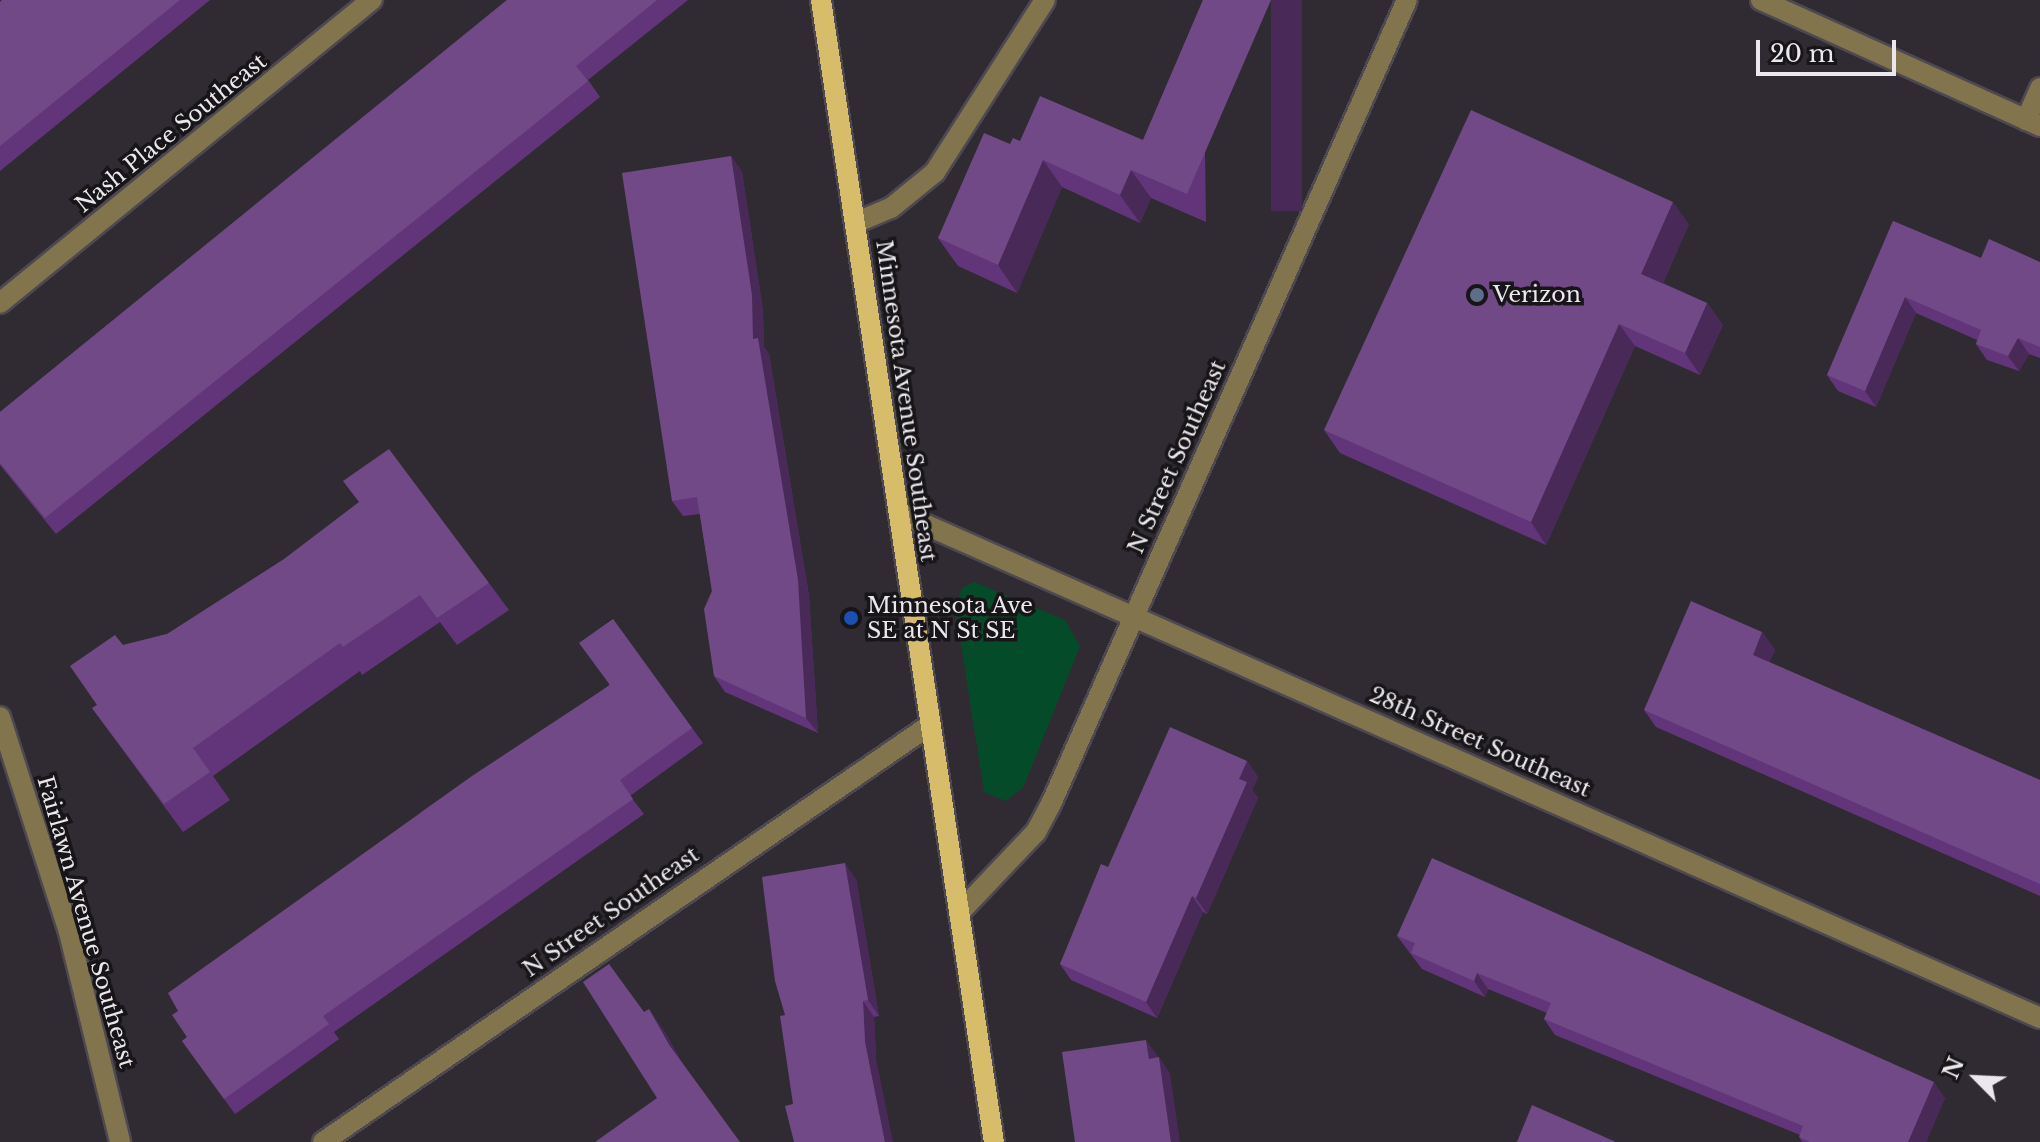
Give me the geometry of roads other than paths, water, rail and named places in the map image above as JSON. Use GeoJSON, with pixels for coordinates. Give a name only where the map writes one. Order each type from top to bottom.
{"type":"FeatureCollection","features":[{"type":"Feature","properties":{"kind":"main road","name":"Minnesota Avenue Southeast"},"geometry":{"type":"LineString","coordinates":[[821,0],[994,1142]]}},
{"type":"Feature","properties":{"kind":"street","name":"Nash Place Southeast"},"geometry":{"type":"LineString","coordinates":[[0,303],[372,0]]}},
{"type":"Feature","properties":{"kind":"street"},"geometry":{"type":"LineString","coordinates":[[855,223],[891,208],[935,172],[1045,0]]}},
{"type":"Feature","properties":{"kind":"street","name":"N Street Southeast"},"geometry":{"type":"LineString","coordinates":[[959,913],[1036,832],[1407,0]]}},
{"type":"Feature","properties":{"kind":"street"},"geometry":{"type":"LineString","coordinates":[[1761,0],[2033,123],[2040,88]]}},
{"type":"Feature","properties":{"kind":"street","name":"28th Street Southeast"},"geometry":{"type":"LineString","coordinates":[[899,513],[1134,613],[2040,1018]]}},
{"type":"Feature","properties":{"kind":"street","name":"Fairlawn Avenue Southeast"},"geometry":{"type":"LineString","coordinates":[[0,717],[69,932],[120,1142]]}},
{"type":"Feature","properties":{"kind":"street","name":"N Street Southeast"},"geometry":{"type":"LineString","coordinates":[[323,1142],[930,725]]}},
{"type":"Feature","properties":{"kind":"place","name":"Verizon"},"geometry":{"type":"Point","coordinates":[1477,295]}},
{"type":"Feature","properties":{"kind":"place","name":"Minnesota Ave SE at N St SE"},"geometry":{"type":"Point","coordinates":[851,618]}}]}
